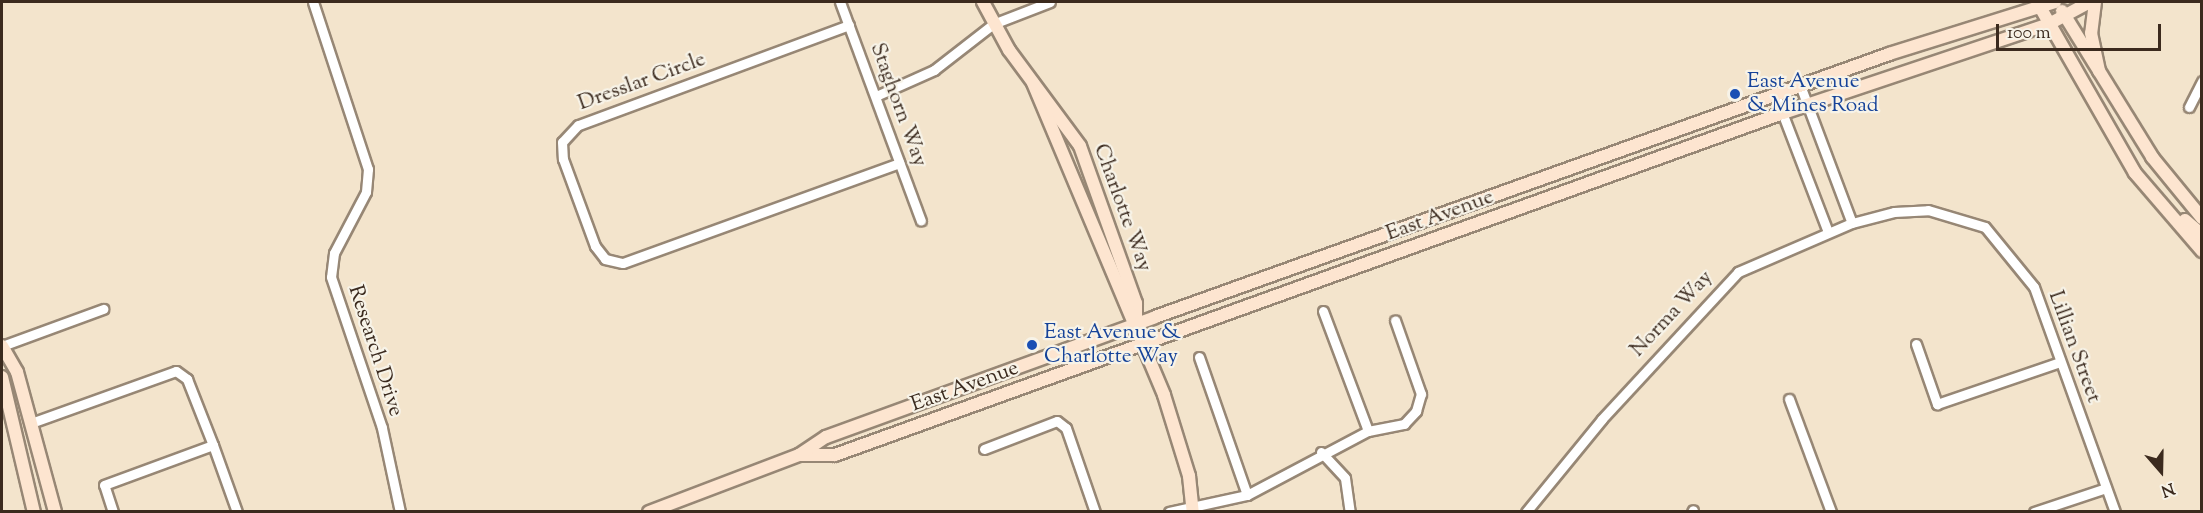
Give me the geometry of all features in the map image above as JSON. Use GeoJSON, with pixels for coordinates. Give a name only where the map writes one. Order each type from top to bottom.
{"type":"FeatureCollection","features":[{"type":"Feature","properties":{"kind":"main road","name":"Charlotte Way"},"geometry":{"type":"LineString","coordinates":[[983,2],[993,24],[1080,146],[1136,303],[1136,324],[1181,444],[1193,509]]}},
{"type":"Feature","properties":{"kind":"main road","name":"East Avenue"},"geometry":{"type":"LineString","coordinates":[[649,512],[799,455],[826,436],[1800,85],[2056,2]]}},
{"type":"Feature","properties":{"kind":"main road"},"geometry":{"type":"LineString","coordinates":[[2056,2],[2100,81],[2157,165],[2202,218]]}},
{"type":"Feature","properties":{"kind":"main road","name":"East Avenue"},"geometry":{"type":"LineString","coordinates":[[799,455],[834,455],[1783,113],[2049,24],[2064,18],[2090,2]]}},
{"type":"Feature","properties":{"kind":"main road"},"geometry":{"type":"LineString","coordinates":[[2095,2],[2091,33],[2100,81]]}},
{"type":"Feature","properties":{"kind":"main road"},"geometry":{"type":"LineString","coordinates":[[2040,7],[2132,168],[2202,251]]}},
{"type":"Feature","properties":{"kind":"main road"},"geometry":{"type":"LineString","coordinates":[[2132,168],[2149,176],[2202,235]]}},
{"type":"Feature","properties":{"kind":"main road"},"geometry":{"type":"LineString","coordinates":[[2,346],[17,372],[56,512]]}},
{"type":"Feature","properties":{"kind":"main road"},"geometry":{"type":"LineString","coordinates":[[2,377],[34,512]]}},
{"type":"Feature","properties":{"kind":"street","name":"Research Drive"},"geometry":{"type":"LineString","coordinates":[[313,2],[368,169],[366,192],[334,253],[331,277],[382,428],[400,512]]}},
{"type":"Feature","properties":{"kind":"street","name":"Staghorn Way"},"geometry":{"type":"LineString","coordinates":[[840,2],[921,221]]}},
{"type":"Feature","properties":{"kind":"street"},"geometry":{"type":"LineString","coordinates":[[876,96],[934,70],[993,24],[1050,2]]}},
{"type":"Feature","properties":{"kind":"street","name":"Dresslar Circle"},"geometry":{"type":"LineString","coordinates":[[849,25],[578,125],[567,134],[563,159],[594,246],[605,259],[623,263],[900,163]]}},
{"type":"Feature","properties":{"kind":"street"},"geometry":{"type":"LineString","coordinates":[[2189,107],[2202,81]]}},
{"type":"Feature","properties":{"kind":"street"},"geometry":{"type":"LineString","coordinates":[[1800,85],[1852,223]]}},
{"type":"Feature","properties":{"kind":"street"},"geometry":{"type":"LineString","coordinates":[[1775,94],[1828,232]]}},
{"type":"Feature","properties":{"kind":"street","name":"Norma Way"},"geometry":{"type":"LineString","coordinates":[[1526,512],[1715,292],[1738,272],[1828,232],[1894,212],[1929,210],[1966,218]]}},
{"type":"Feature","properties":{"kind":"street","name":"Lillian Street"},"geometry":{"type":"LineString","coordinates":[[1966,218],[1985,226],[2034,287],[2115,512]]}},
{"type":"Feature","properties":{"kind":"street"},"geometry":{"type":"LineString","coordinates":[[2,346],[103,309]]}},
{"type":"Feature","properties":{"kind":"street"},"geometry":{"type":"LineString","coordinates":[[1323,310],[1368,431]]}},
{"type":"Feature","properties":{"kind":"street"},"geometry":{"type":"LineString","coordinates":[[1169,512],[1193,509],[1247,495],[1321,452],[1368,431],[1404,424],[1416,411],[1421,394],[1395,320]]}},
{"type":"Feature","properties":{"kind":"street"},"geometry":{"type":"LineString","coordinates":[[1916,344],[1937,404],[2060,362]]}},
{"type":"Feature","properties":{"kind":"street"},"geometry":{"type":"LineString","coordinates":[[1199,357],[1247,495]]}},
{"type":"Feature","properties":{"kind":"street"},"geometry":{"type":"LineString","coordinates":[[31,423],[176,371],[187,379],[237,512]]}},
{"type":"Feature","properties":{"kind":"street"},"geometry":{"type":"LineString","coordinates":[[1789,399],[1832,512]]}},
{"type":"Feature","properties":{"kind":"street"},"geometry":{"type":"LineString","coordinates":[[984,449],[1057,421],[1066,428],[1095,512]]}},
{"type":"Feature","properties":{"kind":"street"},"geometry":{"type":"LineString","coordinates":[[113,512],[104,485],[213,445]]}},
{"type":"Feature","properties":{"kind":"street"},"geometry":{"type":"LineString","coordinates":[[1321,452],[1345,478],[1350,512]]}},
{"type":"Feature","properties":{"kind":"street"},"geometry":{"type":"LineString","coordinates":[[2034,512],[2106,488]]}},
{"type":"Feature","properties":{"kind":"place","name":"East Avenue & Mines Road"},"geometry":{"type":"Point","coordinates":[1735,94]}},
{"type":"Feature","properties":{"kind":"place","name":"East Avenue & Charlotte Way"},"geometry":{"type":"Point","coordinates":[1032,345]}}]}
